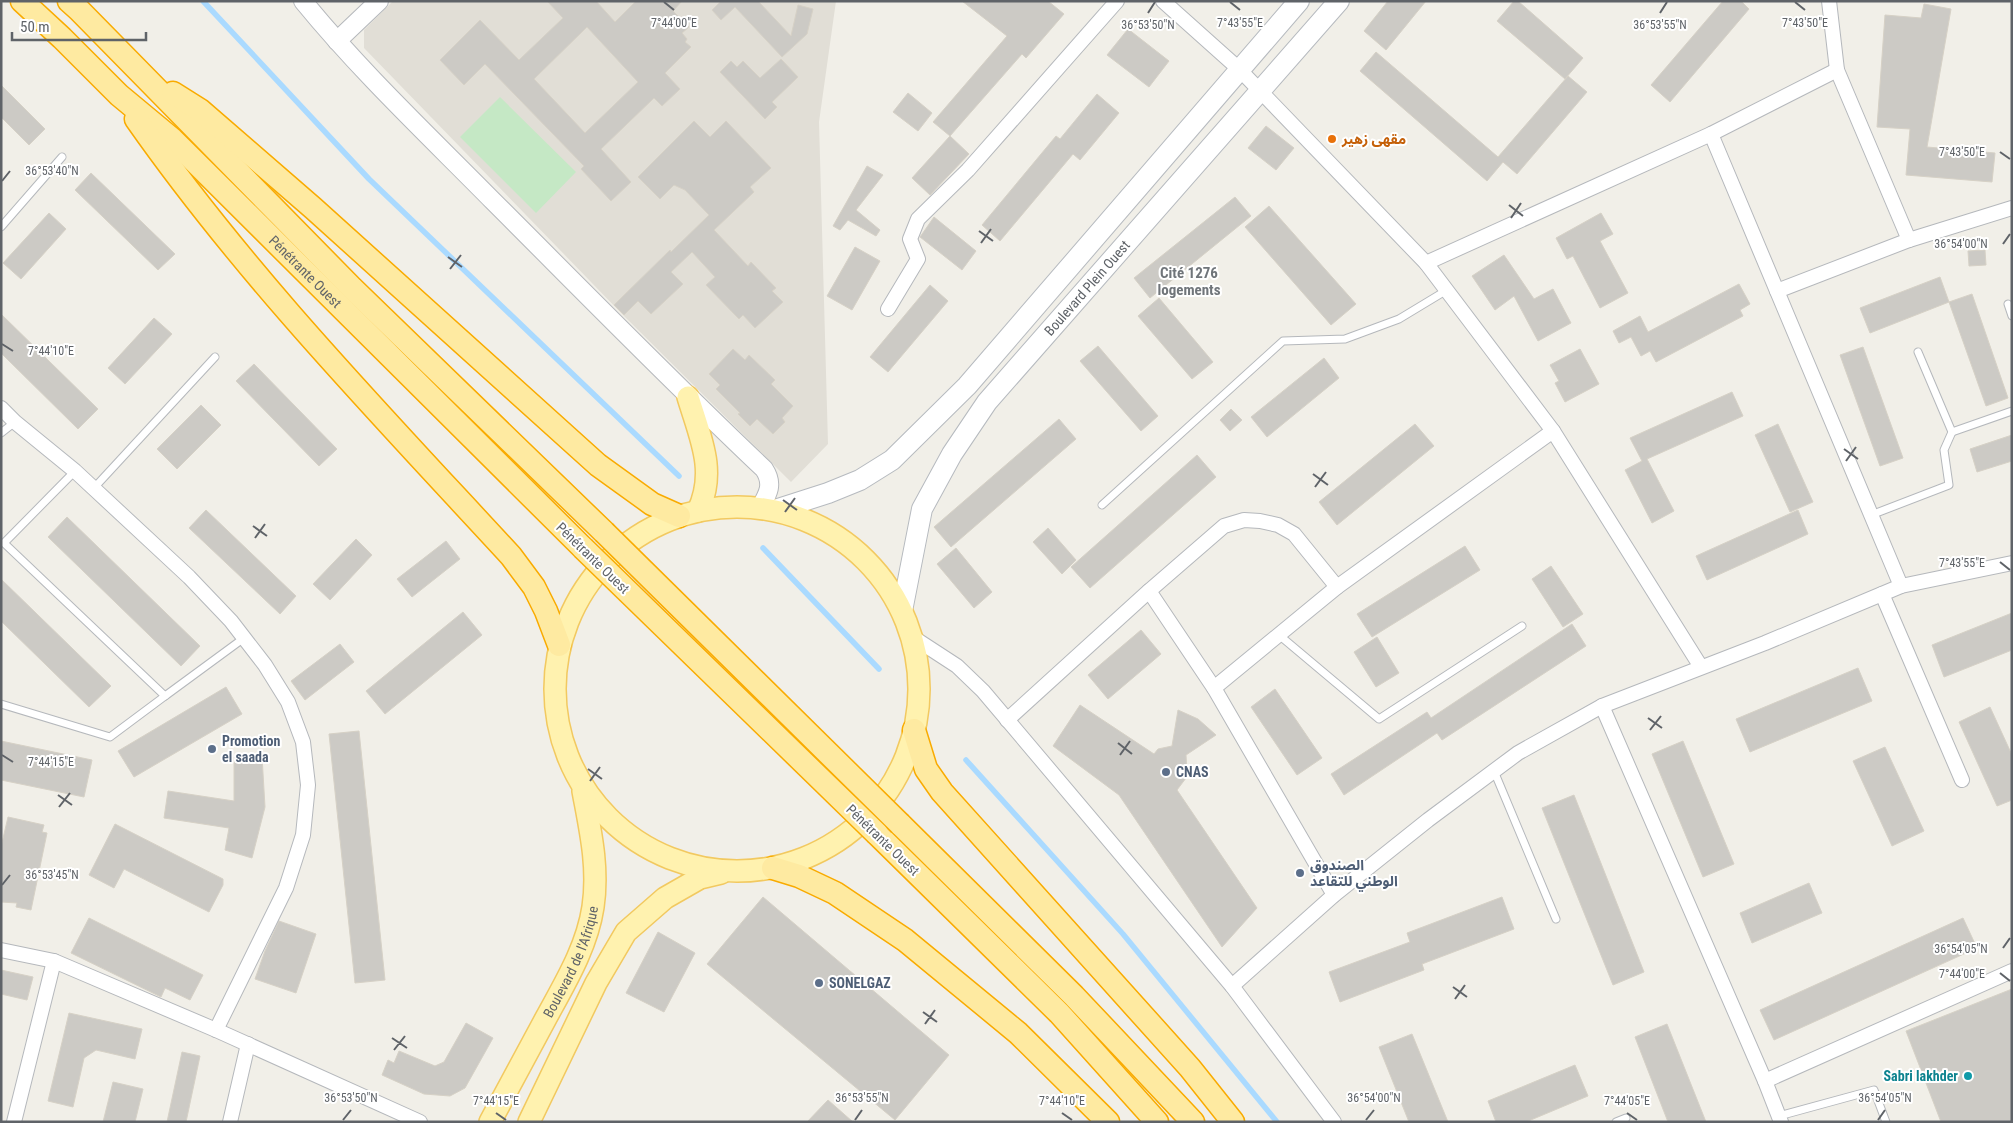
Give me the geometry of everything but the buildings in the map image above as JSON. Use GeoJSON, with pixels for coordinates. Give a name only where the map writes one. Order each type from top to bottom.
{"type":"FeatureCollection","features":[{"type":"Feature","properties":{"kind":"highway","name":"Pénétrante Ouest"},"geometry":{"type":"LineString","coordinates":[[22,1],[119,95],[172,139],[583,548],[877,834],[1059,1014],[1157,1122]]}},
{"type":"Feature","properties":{"kind":"highway","name":"Pénétrante Ouest"},"geometry":{"type":"LineString","coordinates":[[75,4],[352,288],[604,532],[1074,996],[1193,1122]]}},
{"type":"Feature","properties":{"kind":"highway"},"geometry":{"type":"LineString","coordinates":[[139,71],[200,110],[313,208],[598,465],[652,504],[689,513]]}},
{"type":"Feature","properties":{"kind":"highway"},"geometry":{"type":"LineString","coordinates":[[119,95],[161,155],[245,260],[344,375],[511,556],[534,587],[546,611],[559,646]]}},
{"type":"Feature","properties":{"kind":"highway"},"geometry":{"type":"LineString","coordinates":[[914,730],[926,769],[942,792],[1190,1068],[1233,1122]]}},
{"type":"Feature","properties":{"kind":"highway"},"geometry":{"type":"LineString","coordinates":[[773,868],[800,876],[835,893],[905,940],[1018,1033],[1108,1122]]}},
{"type":"Feature","properties":{"kind":"main road","name":"Boulevard Plein Ouest"},"geometry":{"type":"LineString","coordinates":[[767,509],[828,493],[860,480],[892,460],[967,386],[1299,1]]}},
{"type":"Feature","properties":{"kind":"main road","name":"Boulevard Plein Ouest"},"geometry":{"type":"LineString","coordinates":[[902,611],[922,509],[952,454],[987,402],[1339,1]]}},
{"type":"Feature","properties":{"kind":"main road"},"geometry":{"type":"LineString","coordinates":[[688,397],[704,450],[708,471],[706,492],[689,513]]}},
{"type":"Feature","properties":{"kind":"main road"},"geometry":{"type":"LineString","coordinates":[[739,506],[767,509],[814,524],[850,546],[880,575],[902,611],[911,636],[919,673],[918,702],[914,730],[900,769],[878,804],[848,834],[812,855],[773,868],[749,872],[726,872],[683,864],[644,847],[610,821],[582,788],[566,755],[556,719],[554,682],[559,646],[576,602],[603,565],[638,535],[689,513],[739,506]]}},
{"type":"Feature","properties":{"kind":"main road","name":"Boulevard de l'Afrique"},"geometry":{"type":"LineString","coordinates":[[490,1122],[572,970],[584,940],[593,908],[596,877],[594,848],[582,788]]}},
{"type":"Feature","properties":{"kind":"main road"},"geometry":{"type":"LineString","coordinates":[[529,1122],[596,983],[626,932],[665,898],[700,878],[726,872]]}},
{"type":"Feature","properties":{"kind":"street"},"geometry":{"type":"LineString","coordinates":[[303,1],[337,41],[405,112],[688,397],[764,469],[768,475],[770,488],[767,509]]}},
{"type":"Feature","properties":{"kind":"street"},"geometry":{"type":"LineString","coordinates":[[337,41],[379,1]]}},
{"type":"Feature","properties":{"kind":"street"},"geometry":{"type":"LineString","coordinates":[[888,309],[918,259],[910,239],[918,219],[968,170],[1117,1]]}},
{"type":"Feature","properties":{"kind":"street"},"geometry":{"type":"LineString","coordinates":[[1163,1],[1239,69],[1426,263],[1553,431],[1701,667]]}},
{"type":"Feature","properties":{"kind":"street"},"geometry":{"type":"LineString","coordinates":[[1829,1],[1837,70],[1909,240]]}},
{"type":"Feature","properties":{"kind":"street"},"geometry":{"type":"LineString","coordinates":[[1426,263],[1711,134],[1837,70]]}},
{"type":"Feature","properties":{"kind":"street"},"geometry":{"type":"LineString","coordinates":[[1711,134],[1901,586]]}},
{"type":"Feature","properties":{"kind":"street"},"geometry":{"type":"LineString","coordinates":[[1777,291],[1909,240],[2012,208]]}},
{"type":"Feature","properties":{"kind":"street"},"geometry":{"type":"LineString","coordinates":[[1,408],[94,488],[189,577],[231,621],[266,664],[288,702],[303,742],[308,785],[304,835],[286,888],[216,1030]]}},
{"type":"Feature","properties":{"kind":"street"},"geometry":{"type":"LineString","coordinates":[[1214,688],[1337,587],[1553,431]]}},
{"type":"Feature","properties":{"kind":"street"},"geometry":{"type":"LineString","coordinates":[[1008,720],[1148,591],[1224,526],[1244,520],[1278,525],[1294,534],[1337,587]]}},
{"type":"Feature","properties":{"kind":"street"},"geometry":{"type":"LineString","coordinates":[[1232,986],[1334,895],[1428,820],[1518,753],[1602,706],[1765,643],[1901,586],[2012,563]]}},
{"type":"Feature","properties":{"kind":"street"},"geometry":{"type":"LineString","coordinates":[[1148,591],[1214,688],[1334,895]]}},
{"type":"Feature","properties":{"kind":"street"},"geometry":{"type":"LineString","coordinates":[[1882,594],[1962,780]]}},
{"type":"Feature","properties":{"kind":"street"},"geometry":{"type":"LineString","coordinates":[[911,636],[957,666],[1008,720],[1232,986],[1334,1122]]}},
{"type":"Feature","properties":{"kind":"street"},"geometry":{"type":"LineString","coordinates":[[1602,706],[1766,1081],[1780,1119]]}},
{"type":"Feature","properties":{"kind":"street"},"geometry":{"type":"LineString","coordinates":[[1,950],[54,961],[248,1044],[420,1122]]}},
{"type":"Feature","properties":{"kind":"street"},"geometry":{"type":"LineString","coordinates":[[14,1122],[54,961]]}},
{"type":"Feature","properties":{"kind":"street"},"geometry":{"type":"LineString","coordinates":[[1766,1081],[2012,971]]}},
{"type":"Feature","properties":{"kind":"street"},"geometry":{"type":"LineString","coordinates":[[230,1122],[248,1044]]}},
{"type":"Feature","properties":{"kind":"lane"},"geometry":{"type":"LineString","coordinates":[[1,227],[62,157]]}},
{"type":"Feature","properties":{"kind":"lane"},"geometry":{"type":"LineString","coordinates":[[1102,505],[1283,341],[1345,339],[1399,319],[1447,290]]}},
{"type":"Feature","properties":{"kind":"lane"},"geometry":{"type":"LineString","coordinates":[[2008,304],[2012,316]]}},
{"type":"Feature","properties":{"kind":"lane"},"geometry":{"type":"LineString","coordinates":[[1918,352],[1952,432]]}},
{"type":"Feature","properties":{"kind":"lane"},"geometry":{"type":"LineString","coordinates":[[94,488],[215,357]]}},
{"type":"Feature","properties":{"kind":"lane"},"geometry":{"type":"LineString","coordinates":[[1871,515],[1949,485],[1944,450],[1952,432],[2012,411]]}},
{"type":"Feature","properties":{"kind":"lane"},"geometry":{"type":"LineString","coordinates":[[1,433],[15,422]]}},
{"type":"Feature","properties":{"kind":"lane"},"geometry":{"type":"LineString","coordinates":[[75,471],[4,543],[165,696]]}},
{"type":"Feature","properties":{"kind":"lane"},"geometry":{"type":"LineString","coordinates":[[1279,635],[1379,719],[1522,626]]}},
{"type":"Feature","properties":{"kind":"lane"},"geometry":{"type":"LineString","coordinates":[[1,704],[110,737],[244,638]]}},
{"type":"Feature","properties":{"kind":"lane"},"geometry":{"type":"LineString","coordinates":[[1494,771],[1556,919]]}},
{"type":"Feature","properties":{"kind":"lane"},"geometry":{"type":"LineString","coordinates":[[1780,1119],[1874,1090],[1886,1122]]}},
{"type":"Feature","properties":{"kind":"lane"},"geometry":{"type":"LineString","coordinates":[[1616,1122],[1626,1118]]}},
{"type":"Feature","properties":{"kind":"shaded area"},"geometry":{"type":"Polygon","coordinates":[[[393,1],[836,1],[819,122],[828,444],[791,482],[623,315],[364,48],[364,30],[393,1]]]}},
{"type":"Feature","properties":{"kind":"green space"},"geometry":{"type":"Polygon","coordinates":[[[500,97],[576,172],[536,213],[460,137],[500,97]]]}},
{"type":"Feature","properties":{"kind":"waterway"},"geometry":{"type":"LineString","coordinates":[[203,1],[369,179],[679,476]]}},
{"type":"Feature","properties":{"kind":"waterway"},"geometry":{"type":"LineString","coordinates":[[763,548],[879,669]]}},
{"type":"Feature","properties":{"kind":"waterway"},"geometry":{"type":"LineString","coordinates":[[966,760],[1123,934],[1277,1122]]}},
{"type":"Feature","properties":{"kind":"place","name":"مقهى زهير"},"geometry":{"type":"Point","coordinates":[1332,139]}},
{"type":"Feature","properties":{"kind":"place","name":"Promotion el saada"},"geometry":{"type":"Point","coordinates":[212,749]}},
{"type":"Feature","properties":{"kind":"place","name":"CNAS"},"geometry":{"type":"Point","coordinates":[1166,772]}},
{"type":"Feature","properties":{"kind":"place","name":"الصندوق الوطني للتقاعد"},"geometry":{"type":"Point","coordinates":[1300,873]}},
{"type":"Feature","properties":{"kind":"place","name":"SONELGAZ"},"geometry":{"type":"Point","coordinates":[819,983]}},
{"type":"Feature","properties":{"kind":"place","name":"Sabri lakhder"},"geometry":{"type":"Point","coordinates":[1968,1076]}},
{"type":"Feature","properties":{"kind":"district","name":"Cité 1276 logements"},"geometry":{"type":"Point","coordinates":[1189,282]}}]}
